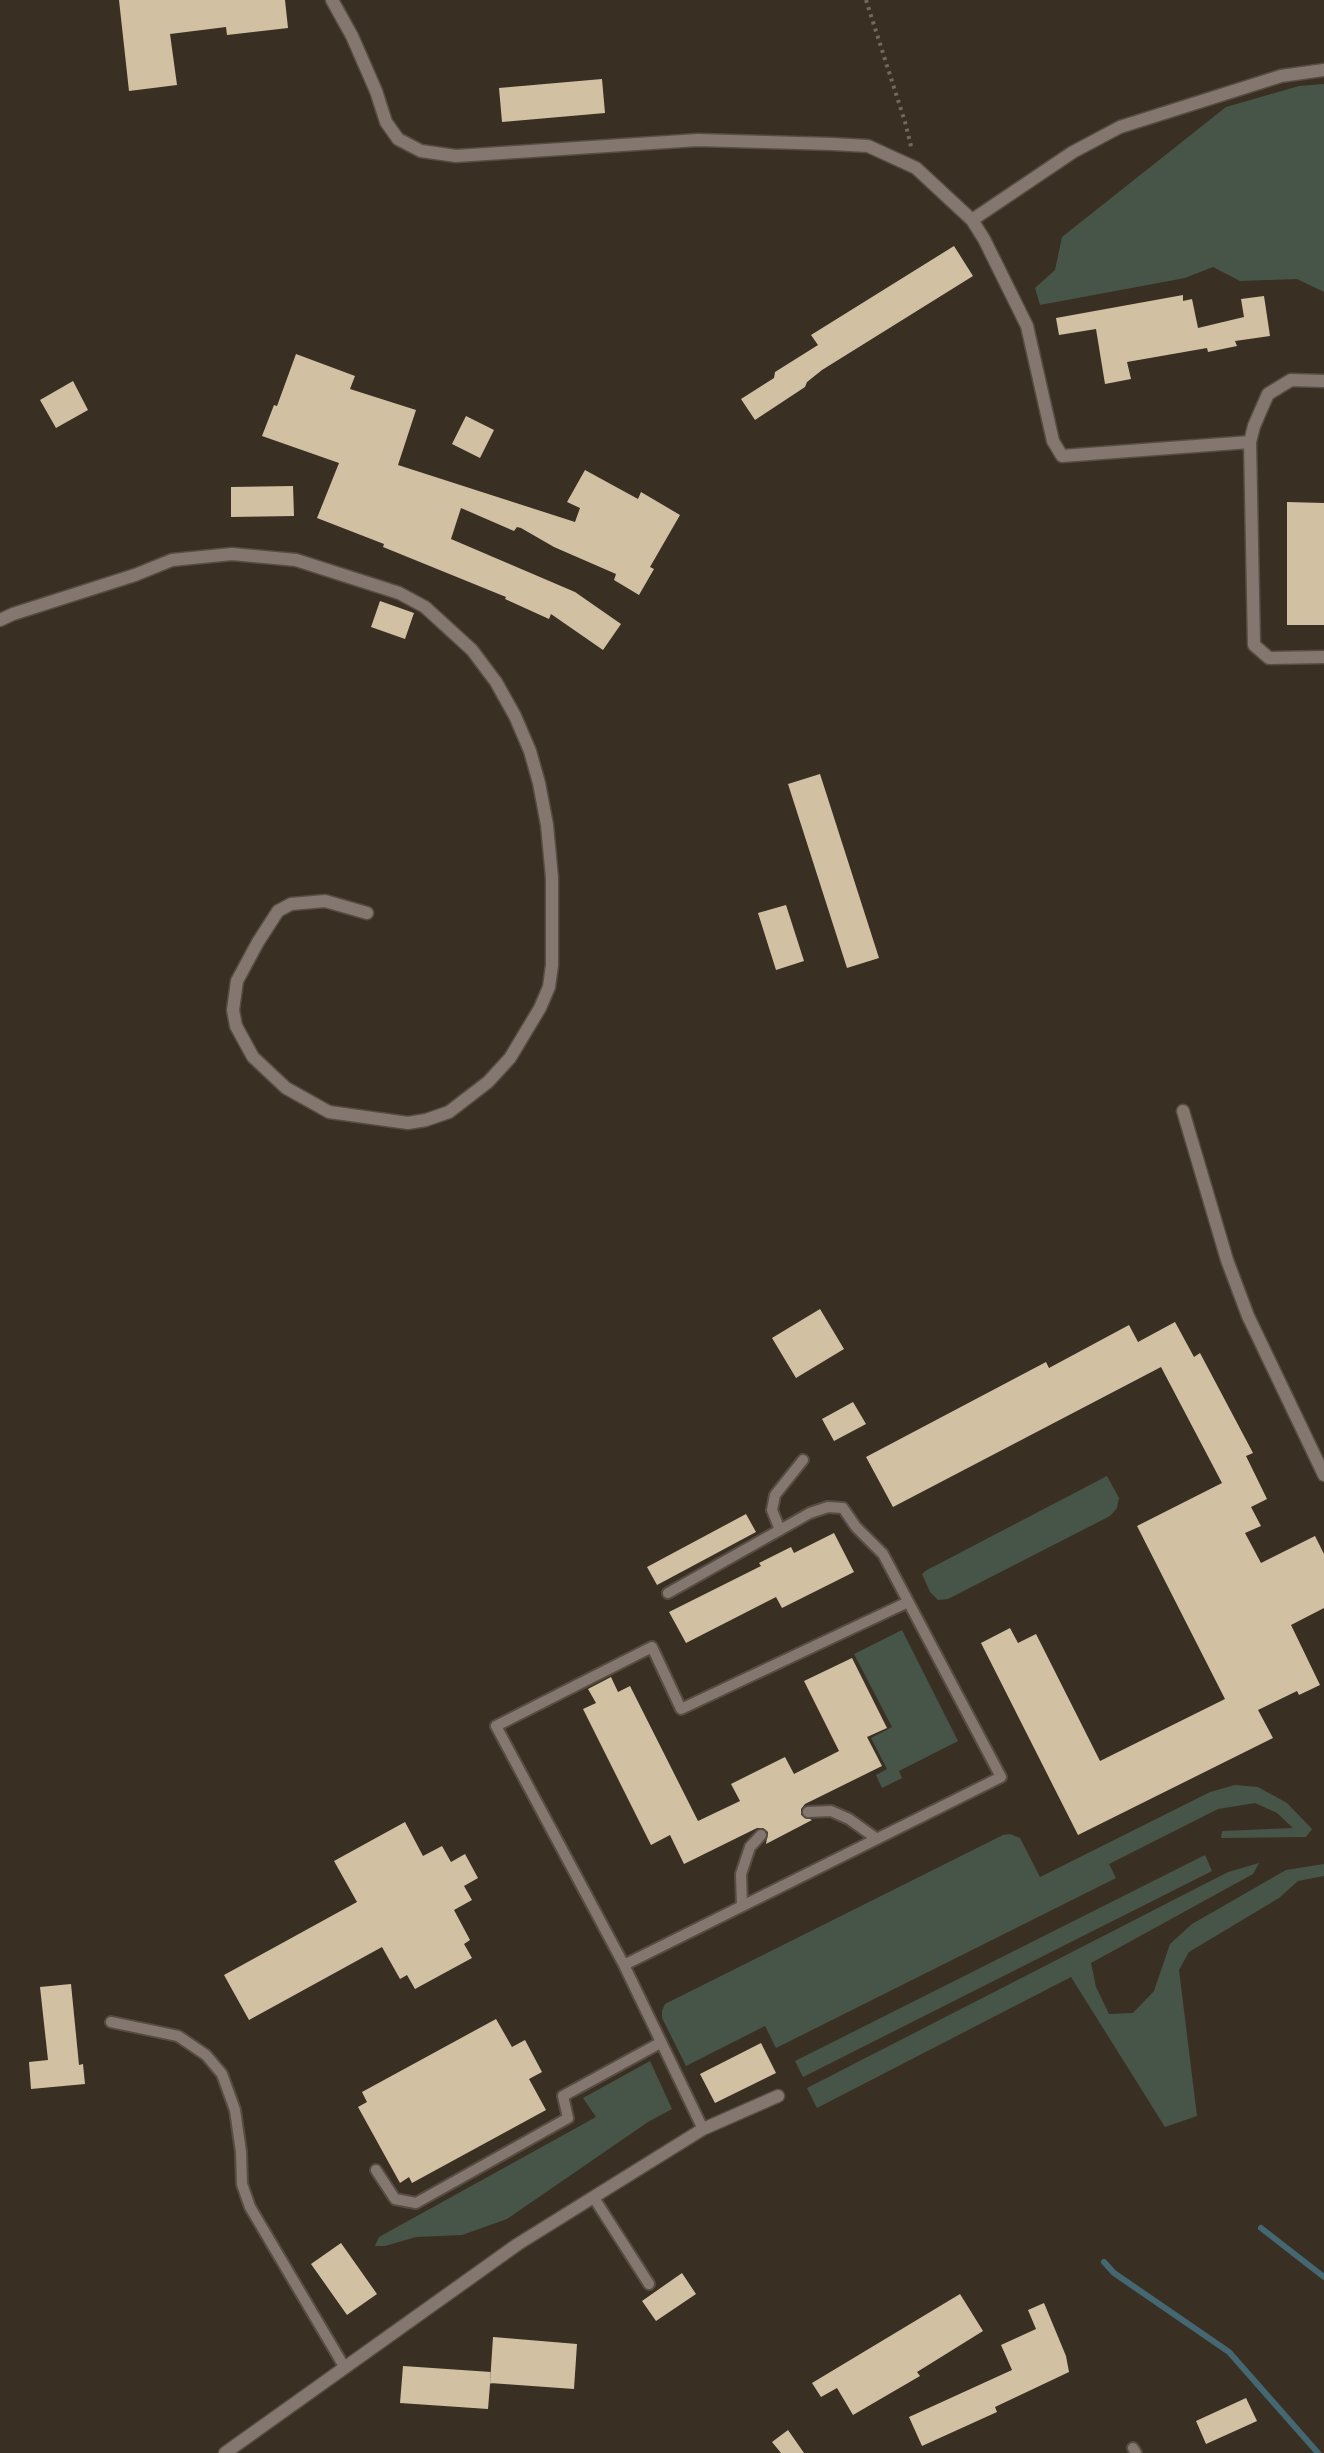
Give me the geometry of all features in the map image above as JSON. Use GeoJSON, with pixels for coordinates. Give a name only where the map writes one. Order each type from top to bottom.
{"type":"FeatureCollection","features":[{"type":"Feature","properties":{"kind":"street"},"geometry":{"type":"LineString","coordinates":[[332,0],[352,36],[376,91],[386,122],[398,139],[421,151],[456,156],[698,140],[832,144],[868,146],[916,168],[972,220],[984,239],[1028,326],[1053,441],[1062,456],[1250,442]]}},
{"type":"Feature","properties":{"kind":"street"},"geometry":{"type":"LineString","coordinates":[[972,220],[1073,152],[1120,127],[1281,76],[1324,70]]}},
{"type":"Feature","properties":{"kind":"street"},"geometry":{"type":"LineString","coordinates":[[1324,381],[1291,380],[1268,394],[1254,426],[1250,442],[1254,645],[1269,658],[1324,657]]}},
{"type":"Feature","properties":{"kind":"street"},"geometry":{"type":"LineString","coordinates":[[0,620],[135,575],[172,560],[232,554],[296,560],[390,590],[425,607],[472,650],[496,682],[515,716],[530,751],[539,783],[547,825],[552,878],[552,965],[549,987],[540,1008],[510,1058],[488,1082],[449,1112],[408,1123],[329,1112],[286,1088],[253,1058],[236,1026],[233,1010],[237,981],[278,911],[291,904],[325,901],[348,906],[367,914]]}},
{"type":"Feature","properties":{"kind":"street"},"geometry":{"type":"LineString","coordinates":[[1183,1111],[1227,1260],[1248,1316],[1324,1475]]}},
{"type":"Feature","properties":{"kind":"street"},"geometry":{"type":"LineString","coordinates":[[225,2453],[518,2244],[703,2129],[778,2096]]}},
{"type":"Feature","properties":{"kind":"lane"},"geometry":{"type":"LineString","coordinates":[[780,1530],[772,1509],[775,1495],[803,1460]]}},
{"type":"Feature","properties":{"kind":"lane"},"geometry":{"type":"LineString","coordinates":[[624,1965],[1001,1777],[883,1554],[856,1527],[843,1508],[828,1507],[810,1513],[668,1593]]}},
{"type":"Feature","properties":{"kind":"lane"},"geometry":{"type":"LineString","coordinates":[[703,2129],[624,1965],[496,1726],[652,1647],[681,1709],[908,1602]]}},
{"type":"Feature","properties":{"kind":"lane"},"geometry":{"type":"LineString","coordinates":[[808,1812],[831,1811],[849,1819],[877,1839]]}},
{"type":"Feature","properties":{"kind":"lane"},"geometry":{"type":"LineString","coordinates":[[742,1906],[741,1874],[750,1847],[761,1835]]}},
{"type":"Feature","properties":{"kind":"lane"},"geometry":{"type":"LineString","coordinates":[[111,2022],[178,2036],[206,2055],[222,2074],[235,2110],[241,2152],[242,2184],[250,2207],[345,2368]]}},
{"type":"Feature","properties":{"kind":"lane"},"geometry":{"type":"LineString","coordinates":[[376,2169],[395,2199],[416,2203],[568,2118],[563,2096],[660,2043]]}},
{"type":"Feature","properties":{"kind":"lane"},"geometry":{"type":"LineString","coordinates":[[594,2198],[650,2284]]}},
{"type":"Feature","properties":{"kind":"path"},"geometry":{"type":"LineString","coordinates":[[866,0],[905,122],[916,168]]}},
{"type":"Feature","properties":{"kind":"green space"},"geometry":{"type":"Polygon","coordinates":[[[1324,84],[1324,292],[1297,279],[1240,281],[1213,267],[1185,278],[1040,305],[1035,288],[1055,270],[1062,237],[1226,107],[1299,86],[1324,84]]]}},
{"type":"Feature","properties":{"kind":"green space"},"geometry":{"type":"Polygon","coordinates":[[[1107,1476],[1119,1498],[1117,1508],[1110,1516],[948,1599],[938,1600],[930,1592],[922,1574],[927,1570],[1107,1476]]]}},
{"type":"Feature","properties":{"kind":"green space"},"geometry":{"type":"Polygon","coordinates":[[[902,1630],[958,1741],[899,1771],[902,1778],[882,1788],[876,1775],[887,1769],[871,1738],[892,1727],[854,1654],[902,1630]]]}},
{"type":"Feature","properties":{"kind":"green space"},"geometry":{"type":"Polygon","coordinates":[[[1235,1785],[1258,1787],[1287,1803],[1312,1829],[1306,1837],[1221,1838],[1222,1831],[1293,1828],[1277,1813],[1255,1803],[1218,1809],[1109,1864],[1116,1878],[776,2048],[765,2026],[686,2066],[662,2018],[665,2004],[1003,1835],[1010,1834],[1020,1838],[1040,1877],[1210,1792],[1235,1785]]]}},
{"type":"Feature","properties":{"kind":"green space"},"geometry":{"type":"Polygon","coordinates":[[[1205,1855],[1212,1871],[803,2077],[795,2061],[1205,1855]]]}},
{"type":"Feature","properties":{"kind":"green space"},"geometry":{"type":"Polygon","coordinates":[[[1259,1863],[1253,1874],[1091,1963],[1096,1987],[1109,2014],[1133,2013],[1154,1991],[1170,1944],[1192,1924],[1286,1870],[1324,1864],[1324,1876],[1298,1881],[1279,1898],[1189,1952],[1179,1970],[1197,2116],[1165,2127],[1071,1977],[817,2108],[807,2088],[1228,1872],[1259,1863]]]}},
{"type":"Feature","properties":{"kind":"green space"},"geometry":{"type":"Polygon","coordinates":[[[650,2061],[672,2109],[648,2122],[507,2219],[462,2235],[416,2237],[385,2246],[375,2246],[379,2237],[596,2117],[583,2098],[650,2061]]]}},
{"type":"Feature","properties":{"kind":"building"},"geometry":{"type":"Polygon","coordinates":[[[119,0],[285,0],[288,28],[227,35],[226,27],[170,34],[177,85],[129,91],[119,0]]]}},
{"type":"Feature","properties":{"kind":"building"},"geometry":{"type":"Polygon","coordinates":[[[602,79],[605,113],[502,122],[499,88],[602,79]]]}},
{"type":"Feature","properties":{"kind":"building"},"geometry":{"type":"Polygon","coordinates":[[[954,246],[973,276],[822,370],[807,382],[805,387],[755,420],[741,399],[774,378],[775,372],[818,345],[811,335],[954,246]]]}},
{"type":"Feature","properties":{"kind":"building"},"geometry":{"type":"Polygon","coordinates":[[[1183,295],[1183,301],[1192,299],[1198,328],[1244,317],[1241,299],[1264,296],[1270,336],[1235,341],[1237,346],[1208,352],[1207,348],[1127,362],[1131,379],[1105,384],[1096,329],[1059,335],[1056,318],[1183,295]]]}},
{"type":"Feature","properties":{"kind":"building"},"geometry":{"type":"Polygon","coordinates":[[[296,354],[355,376],[350,389],[416,410],[398,465],[575,522],[580,508],[567,502],[585,470],[638,499],[641,492],[680,515],[650,567],[654,569],[639,595],[614,580],[616,574],[554,547],[521,528],[517,527],[514,531],[461,508],[451,539],[575,592],[621,624],[603,650],[551,614],[549,619],[505,599],[506,597],[383,547],[384,544],[317,518],[339,463],[262,436],[274,405],[277,406],[296,354]]]}},
{"type":"Feature","properties":{"kind":"building"},"geometry":{"type":"Polygon","coordinates":[[[73,381],[88,410],[56,428],[40,400],[73,381]]]}},
{"type":"Feature","properties":{"kind":"building"},"geometry":{"type":"Polygon","coordinates":[[[466,416],[494,430],[480,458],[452,444],[466,416]]]}},
{"type":"Feature","properties":{"kind":"building"},"geometry":{"type":"Polygon","coordinates":[[[293,486],[294,516],[231,517],[231,487],[293,486]]]}},
{"type":"Feature","properties":{"kind":"building"},"geometry":{"type":"Polygon","coordinates":[[[1287,502],[1324,503],[1324,625],[1287,625],[1287,502]]]}},
{"type":"Feature","properties":{"kind":"building"},"geometry":{"type":"Polygon","coordinates":[[[380,601],[414,613],[405,639],[371,627],[380,601]]]}},
{"type":"Feature","properties":{"kind":"building"},"geometry":{"type":"Polygon","coordinates":[[[820,774],[879,958],[847,968],[788,784],[820,774]]]}},
{"type":"Feature","properties":{"kind":"building"},"geometry":{"type":"Polygon","coordinates":[[[786,905],[804,961],[776,970],[758,913],[786,905]]]}},
{"type":"Feature","properties":{"kind":"building"},"geometry":{"type":"Polygon","coordinates":[[[820,1309],[844,1349],[796,1378],[772,1338],[820,1309]]]}},
{"type":"Feature","properties":{"kind":"building"},"geometry":{"type":"Polygon","coordinates":[[[1175,1322],[1194,1357],[1200,1353],[1253,1453],[1246,1456],[1267,1499],[1251,1507],[1261,1526],[1245,1533],[1261,1563],[1315,1536],[1324,1554],[1324,1608],[1291,1625],[1320,1685],[1299,1695],[1297,1691],[1258,1710],[1273,1738],[1078,1835],[981,1643],[1010,1628],[1018,1643],[1036,1634],[1100,1761],[1225,1699],[1137,1526],[1222,1483],[1161,1367],[893,1507],[866,1457],[1046,1362],[1049,1368],[1129,1325],[1138,1342],[1175,1322]]]}},
{"type":"Feature","properties":{"kind":"building"},"geometry":{"type":"Polygon","coordinates":[[[853,1402],[866,1424],[834,1441],[822,1419],[853,1402]]]}},
{"type":"Feature","properties":{"kind":"building"},"geometry":{"type":"Polygon","coordinates":[[[746,1514],[756,1532],[657,1585],[647,1567],[746,1514]]]}},
{"type":"Feature","properties":{"kind":"building"},"geometry":{"type":"Polygon","coordinates":[[[834,1533],[854,1572],[782,1608],[776,1597],[686,1643],[669,1612],[761,1566],[759,1563],[791,1547],[794,1553],[834,1533]]]}},
{"type":"Feature","properties":{"kind":"building"},"geometry":{"type":"Polygon","coordinates":[[[852,1658],[887,1728],[867,1737],[882,1766],[805,1804],[801,1809],[801,1815],[812,1820],[766,1844],[768,1832],[763,1828],[757,1828],[684,1864],[670,1835],[651,1845],[583,1709],[596,1703],[588,1689],[611,1677],[618,1692],[630,1686],[698,1821],[740,1801],[731,1784],[785,1757],[794,1774],[839,1751],[804,1681],[852,1658]]]}},
{"type":"Feature","properties":{"kind":"building"},"geometry":{"type":"Polygon","coordinates":[[[405,1822],[423,1856],[442,1846],[451,1862],[465,1854],[478,1878],[464,1886],[472,1900],[454,1910],[470,1940],[464,1944],[472,1958],[415,1989],[407,1975],[400,1979],[382,1947],[249,2020],[224,1975],[357,1902],[334,1861],[405,1822]]]}},
{"type":"Feature","properties":{"kind":"building"},"geometry":{"type":"Polygon","coordinates":[[[71,1984],[79,2065],[83,2064],[85,2084],[31,2089],[29,2062],[48,2060],[40,1987],[71,1984]]]}},
{"type":"Feature","properties":{"kind":"building"},"geometry":{"type":"Polygon","coordinates":[[[496,2019],[512,2047],[525,2040],[542,2072],[529,2079],[546,2110],[412,2183],[409,2177],[400,2183],[358,2107],[367,2102],[362,2092],[496,2019]]]}},
{"type":"Feature","properties":{"kind":"building"},"geometry":{"type":"Polygon","coordinates":[[[761,2043],[776,2073],[715,2103],[700,2074],[761,2043]]]}},
{"type":"Feature","properties":{"kind":"building"},"geometry":{"type":"Polygon","coordinates":[[[341,2243],[377,2294],[347,2315],[311,2264],[341,2243]]]}},
{"type":"Feature","properties":{"kind":"building"},"geometry":{"type":"Polygon","coordinates":[[[682,2273],[696,2294],[656,2321],[642,2301],[682,2273]]]}},
{"type":"Feature","properties":{"kind":"building"},"geometry":{"type":"Polygon","coordinates":[[[960,2294],[983,2331],[917,2372],[920,2376],[853,2415],[837,2388],[821,2397],[812,2383],[960,2294]]]}},
{"type":"Feature","properties":{"kind":"building"},"geometry":{"type":"Polygon","coordinates":[[[1044,2303],[1066,2356],[1069,2372],[995,2407],[997,2412],[922,2446],[909,2417],[1012,2370],[1001,2345],[1036,2329],[1028,2310],[1044,2303]]]}},
{"type":"Feature","properties":{"kind":"building"},"geometry":{"type":"Polygon","coordinates":[[[493,2337],[577,2344],[574,2389],[490,2383],[493,2337]]]}},
{"type":"Feature","properties":{"kind":"building"},"geometry":{"type":"Polygon","coordinates":[[[403,2366],[491,2372],[488,2409],[400,2403],[403,2366]]]}},
{"type":"Feature","properties":{"kind":"building"},"geometry":{"type":"Polygon","coordinates":[[[1246,2398],[1257,2421],[1206,2444],[1196,2421],[1246,2398]]]}},
{"type":"Feature","properties":{"kind":"building"},"geometry":{"type":"Polygon","coordinates":[[[788,2430],[804,2453],[781,2453],[772,2442],[788,2430]]]}},
{"type":"Feature","properties":{"kind":"waterway"},"geometry":{"type":"LineString","coordinates":[[1261,2228],[1324,2277]]}},
{"type":"Feature","properties":{"kind":"waterway"},"geometry":{"type":"LineString","coordinates":[[1104,2262],[1114,2273],[1229,2352],[1318,2453]]}}]}
